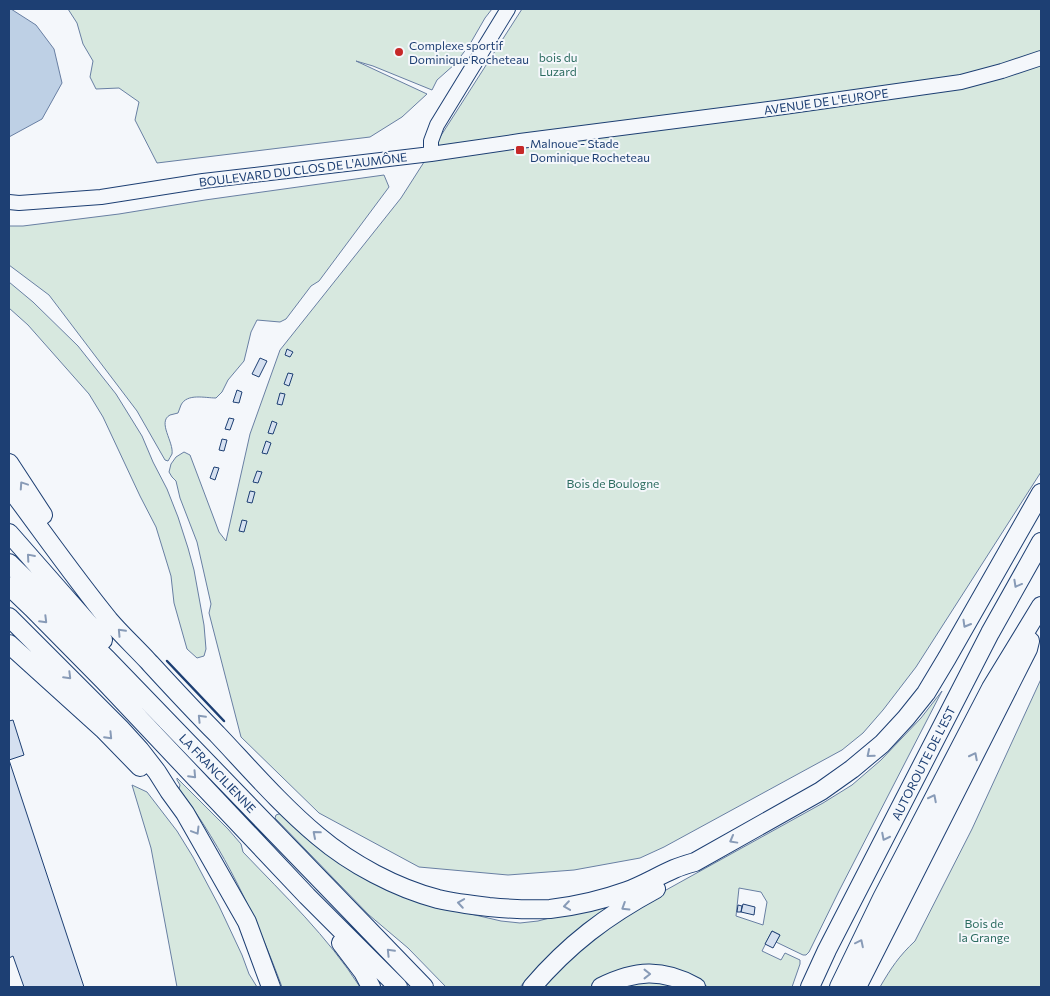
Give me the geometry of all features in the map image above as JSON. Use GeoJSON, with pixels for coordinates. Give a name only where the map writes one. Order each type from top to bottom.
{"type":"FeatureCollection","features":[{"type":"Feature","properties":{"kind":"highway"},"geometry":{"type":"LineString","coordinates":[[9,463],[69,551],[72,572]]}},
{"type":"Feature","properties":{"kind":"highway"},"geometry":{"type":"LineString","coordinates":[[9,488],[111,622],[200,717],[289,809],[318,836],[365,867],[399,885],[425,895],[460,903],[509,909],[549,909],[572,906],[627,891],[674,869],[695,862],[821,791],[852,769],[882,744],[926,693],[1041,493]]}},
{"type":"Feature","properties":{"kind":"highway"},"geometry":{"type":"LineString","coordinates":[[9,533],[126,665],[136,690]]}},
{"type":"Feature","properties":{"kind":"highway","name":"AUTOROUTE DE L’EST"},"geometry":{"type":"LineString","coordinates":[[810,987],[990,633],[1041,542]]}},
{"type":"Feature","properties":{"kind":"highway","name":"LA FRANCILIENNE"},"geometry":{"type":"LineString","coordinates":[[9,563],[95,647],[424,987]]}},
{"type":"Feature","properties":{"kind":"highway","name":"LA FRANCILIENNE"},"geometry":{"type":"LineString","coordinates":[[9,586],[104,681],[307,896]]}},
{"type":"Feature","properties":{"kind":"highway"},"geometry":{"type":"LineString","coordinates":[[857,987],[1028,649],[1038,611]]}},
{"type":"Feature","properties":{"kind":"highway","name":"AUTOROUTE DE L’EST"},"geometry":{"type":"LineString","coordinates":[[839,987],[882,898],[990,688],[1038,611]]}},
{"type":"Feature","properties":{"kind":"highway"},"geometry":{"type":"LineString","coordinates":[[9,617],[120,728],[157,772],[185,813],[247,922],[271,987]]}},
{"type":"Feature","properties":{"kind":"highway"},"geometry":{"type":"LineString","coordinates":[[9,644],[103,729],[153,781],[169,791]]}},
{"type":"Feature","properties":{"kind":"highway"},"geometry":{"type":"LineString","coordinates":[[532,987],[564,953],[594,928],[634,901],[680,876],[695,862]]}},
{"type":"Feature","properties":{"kind":"highway"},"geometry":{"type":"LineString","coordinates":[[307,896],[319,919],[353,959],[371,987]]}},
{"type":"Feature","properties":{"kind":"highway"},"geometry":{"type":"LineString","coordinates":[[307,896],[398,987]]}},
{"type":"Feature","properties":{"kind":"highway"},"geometry":{"type":"LineString","coordinates":[[868,987],[893,934],[895,912]]}},
{"type":"Feature","properties":{"kind":"highway"},"geometry":{"type":"LineString","coordinates":[[601,987],[628,976],[641,974],[670,976],[696,987]]}},
{"type":"Feature","properties":{"kind":"main road"},"geometry":{"type":"LineString","coordinates":[[431,154],[431,141],[436,125],[508,9]]}},
{"type":"Feature","properties":{"kind":"main road","name":"AVENUE DE L'EUROPE"},"geometry":{"type":"LineString","coordinates":[[431,154],[961,82],[1041,58]]}},
{"type":"Feature","properties":{"kind":"main road","name":"BOULEVARD DU CLOS DE L'AUMÔNE"},"geometry":{"type":"LineString","coordinates":[[9,202],[19,203],[101,196],[203,181],[431,154]]}},
{"type":"Feature","properties":{"kind":"green space"},"geometry":{"type":"Polygon","coordinates":[[[68,9],[492,9],[470,44],[455,64],[437,80],[432,90],[356,61],[427,94],[402,117],[370,137],[157,163],[135,120],[139,102],[119,88],[96,89],[90,77],[93,61],[83,44],[77,23],[68,9]]]}},
{"type":"Feature","properties":{"kind":"green space","name":"Bois de Boulogne"},"geometry":{"type":"Polygon","coordinates":[[[522,9],[1041,9],[1041,472],[916,667],[863,733],[842,750],[664,847],[640,858],[574,870],[508,875],[419,867],[319,813],[241,737],[209,613],[211,604],[197,542],[180,498],[176,481],[169,472],[171,464],[176,457],[184,452],[190,455],[219,532],[226,541],[250,434],[280,350],[401,198],[522,9]]]}},
{"type":"Feature","properties":{"kind":"green space"},"geometry":{"type":"Polygon","coordinates":[[[384,175],[389,187],[319,281],[311,286],[286,319],[280,322],[257,320],[251,332],[244,361],[228,380],[222,392],[216,398],[197,397],[187,399],[181,405],[178,413],[166,418],[165,427],[172,449],[172,454],[168,461],[165,460],[137,411],[49,295],[9,265],[9,226],[23,226],[119,214],[384,175]]]}},
{"type":"Feature","properties":{"kind":"green space"},"geometry":{"type":"Polygon","coordinates":[[[9,282],[33,302],[78,346],[116,394],[142,436],[167,489],[188,548],[204,625],[206,649],[204,656],[197,658],[187,649],[174,603],[171,576],[156,527],[103,417],[89,394],[28,325],[9,308],[9,282]]]}},
{"type":"Feature","properties":{"kind":"green space","name":"Bois de la Grange"},"geometry":{"type":"Polygon","coordinates":[[[1041,679],[1041,987],[880,987],[896,962],[915,941],[972,829],[1041,679]]]}},
{"type":"Feature","properties":{"kind":"green space"},"geometry":{"type":"Polygon","coordinates":[[[942,691],[809,952],[803,955],[776,942],[780,935],[772,931],[762,951],[781,960],[785,953],[800,960],[792,987],[708,987],[691,977],[594,985],[591,987],[540,987],[565,961],[639,905],[852,785],[881,760],[921,718],[942,691]],[[739,888],[736,916],[763,925],[767,902],[761,892],[739,888]]]}},
{"type":"Feature","properties":{"kind":"green space"},"geometry":{"type":"Polygon","coordinates":[[[177,778],[228,829],[241,844],[243,852],[320,934],[360,987],[282,987],[238,884],[210,835],[179,789],[180,785],[177,778]]]}},
{"type":"Feature","properties":{"kind":"green space"},"geometry":{"type":"Polygon","coordinates":[[[132,785],[147,792],[177,831],[219,906],[249,974],[257,987],[177,987],[151,848],[132,785]]]}},
{"type":"Feature","properties":{"kind":"green space"},"geometry":{"type":"Polygon","coordinates":[[[282,813],[432,905],[501,921],[520,923],[538,921],[606,906],[607,910],[560,945],[520,987],[446,987],[408,948],[369,915],[275,818],[276,815],[282,813]]]}},
{"type":"Feature","properties":{"kind":"green space"},"geometry":{"type":"Polygon","coordinates":[[[646,980],[684,987],[616,987],[646,980]]]}},
{"type":"Feature","properties":{"kind":"water"},"geometry":{"type":"Polygon","coordinates":[[[9,9],[36,25],[54,49],[62,83],[42,119],[9,137],[9,9]]]}},
{"type":"Feature","properties":{"kind":"building"},"geometry":{"type":"Polygon","coordinates":[[[287,349],[293,352],[290,357],[285,355],[287,349]]]}},
{"type":"Feature","properties":{"kind":"building"},"geometry":{"type":"Polygon","coordinates":[[[260,358],[267,361],[259,377],[252,374],[260,358]]]}},
{"type":"Feature","properties":{"kind":"building"},"geometry":{"type":"Polygon","coordinates":[[[288,373],[293,374],[289,386],[284,384],[288,373]]]}},
{"type":"Feature","properties":{"kind":"building"},"geometry":{"type":"Polygon","coordinates":[[[237,390],[242,392],[239,403],[233,402],[237,390]]]}},
{"type":"Feature","properties":{"kind":"building"},"geometry":{"type":"Polygon","coordinates":[[[280,393],[285,394],[282,405],[277,404],[280,393]]]}},
{"type":"Feature","properties":{"kind":"building"},"geometry":{"type":"Polygon","coordinates":[[[229,418],[234,419],[230,430],[225,429],[229,418]]]}},
{"type":"Feature","properties":{"kind":"building"},"geometry":{"type":"Polygon","coordinates":[[[272,421],[277,423],[273,434],[268,433],[272,421]]]}},
{"type":"Feature","properties":{"kind":"building"},"geometry":{"type":"Polygon","coordinates":[[[222,439],[227,440],[224,451],[219,450],[222,439]]]}},
{"type":"Feature","properties":{"kind":"building"},"geometry":{"type":"Polygon","coordinates":[[[266,441],[271,443],[267,454],[262,453],[266,441]]]}},
{"type":"Feature","properties":{"kind":"building"},"geometry":{"type":"Polygon","coordinates":[[[214,467],[219,468],[215,480],[210,478],[214,467]]]}},
{"type":"Feature","properties":{"kind":"building"},"geometry":{"type":"Polygon","coordinates":[[[257,471],[262,472],[258,483],[253,482],[257,471]]]}},
{"type":"Feature","properties":{"kind":"building"},"geometry":{"type":"Polygon","coordinates":[[[250,491],[255,492],[252,503],[247,502],[250,491]]]}},
{"type":"Feature","properties":{"kind":"building"},"geometry":{"type":"Polygon","coordinates":[[[242,520],[247,521],[244,532],[239,531],[242,520]]]}},
{"type":"Feature","properties":{"kind":"building"},"geometry":{"type":"Polygon","coordinates":[[[13,720],[24,755],[9,760],[9,721],[13,720]]]}},
{"type":"Feature","properties":{"kind":"building"},"geometry":{"type":"Polygon","coordinates":[[[9,760],[84,987],[24,987],[13,956],[9,958],[9,760]]]}},
{"type":"Feature","properties":{"kind":"building"},"geometry":{"type":"Polygon","coordinates":[[[743,904],[755,907],[754,915],[741,912],[743,904]]]}},
{"type":"Feature","properties":{"kind":"building"},"geometry":{"type":"Polygon","coordinates":[[[738,905],[742,906],[741,912],[737,912],[738,905]]]}},
{"type":"Feature","properties":{"kind":"building"},"geometry":{"type":"Polygon","coordinates":[[[772,931],[780,935],[773,948],[765,944],[772,931]]]}},
{"type":"Feature","properties":{"kind":"wall"},"geometry":{"type":"LineString","coordinates":[[167,661],[224,721]]}},
{"type":"Feature","properties":{"kind":"place","name":"Complexe sportif Dominique Rocheteau"},"geometry":{"type":"Point","coordinates":[399,52]}},
{"type":"Feature","properties":{"kind":"place","name":"Malnoue - Stade Dominique Rocheteau"},"geometry":{"type":"Point","coordinates":[520,150]}},
{"type":"Feature","properties":{"kind":"park label","name":"bois du Luzard"},"geometry":{"type":"Point","coordinates":[558,64]}}]}
